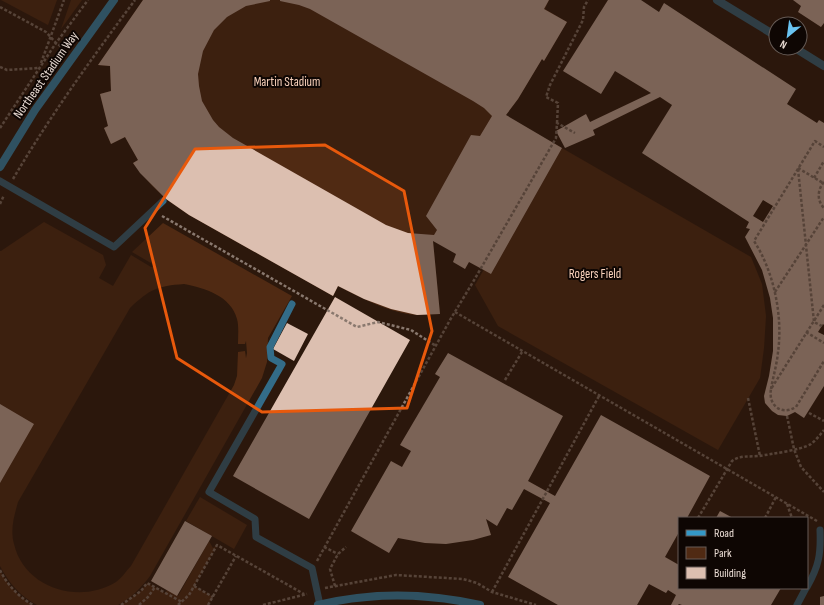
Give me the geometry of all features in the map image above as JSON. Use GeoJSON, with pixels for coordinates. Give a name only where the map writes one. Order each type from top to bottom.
{"type":"FeatureCollection","features":[{"type":"Feature","properties":{"kind":"main road","name":"Northeast Stadium Way"},"geometry":{"type":"LineString","coordinates":[[0,166],[35,110],[114,0]]}},
{"type":"Feature","properties":{"kind":"main road"},"geometry":{"type":"LineString","coordinates":[[319,605],[365,596],[402,596],[434,597],[480,605]]}},
{"type":"Feature","properties":{"kind":"street"},"geometry":{"type":"LineString","coordinates":[[718,0],[768,31]]}},
{"type":"Feature","properties":{"kind":"street"},"geometry":{"type":"LineString","coordinates":[[808,56],[824,66]]}},
{"type":"Feature","properties":{"kind":"lane"},"geometry":{"type":"LineString","coordinates":[[0,181],[114,247],[163,201]]}},
{"type":"Feature","properties":{"kind":"lane"},"geometry":{"type":"LineString","coordinates":[[292,304],[270,346],[271,358],[282,364],[209,492],[255,519],[256,536],[312,568],[319,605]]}},
{"type":"Feature","properties":{"kind":"lane"},"geometry":{"type":"LineString","coordinates":[[808,585],[818,564],[821,549],[821,527]]}},
{"type":"Feature","properties":{"kind":"lane"},"geometry":{"type":"LineString","coordinates":[[797,605],[806,589]]}},
{"type":"Feature","properties":{"kind":"path"},"geometry":{"type":"LineString","coordinates":[[39,69],[64,0]]}},
{"type":"Feature","properties":{"kind":"path"},"geometry":{"type":"LineString","coordinates":[[0,128],[56,43],[88,0]]}},
{"type":"Feature","properties":{"kind":"path"},"geometry":{"type":"LineString","coordinates":[[0,204],[32,147],[135,0]]}},
{"type":"Feature","properties":{"kind":"path"},"geometry":{"type":"LineString","coordinates":[[312,568],[455,312],[556,138],[558,104],[546,98],[550,85],[583,20],[584,7],[588,0]]}},
{"type":"Feature","properties":{"kind":"path"},"geometry":{"type":"LineString","coordinates":[[0,7],[46,32],[56,43],[88,66]]}},
{"type":"Feature","properties":{"kind":"path"},"geometry":{"type":"LineString","coordinates":[[0,67],[7,70],[39,69]]}},
{"type":"Feature","properties":{"kind":"path"},"geometry":{"type":"LineString","coordinates":[[557,123],[575,133]]}},
{"type":"Feature","properties":{"kind":"path"},"geometry":{"type":"LineString","coordinates":[[824,147],[815,141],[754,241],[767,267],[777,308],[779,338],[778,351],[770,394],[774,405],[777,408],[784,410],[796,407],[824,361]]}},
{"type":"Feature","properties":{"kind":"path"},"geometry":{"type":"LineString","coordinates":[[814,178],[824,161]]}},
{"type":"Feature","properties":{"kind":"path"},"geometry":{"type":"LineString","coordinates":[[798,168],[823,183],[819,192],[819,199],[824,208]]}},
{"type":"Feature","properties":{"kind":"path"},"geometry":{"type":"LineString","coordinates":[[798,168],[814,322]]}},
{"type":"Feature","properties":{"kind":"path"},"geometry":{"type":"LineString","coordinates":[[161,216],[357,327],[378,322],[385,323],[410,330],[436,346]]}},
{"type":"Feature","properties":{"kind":"path"},"geometry":{"type":"LineString","coordinates":[[774,292],[824,217]]}},
{"type":"Feature","properties":{"kind":"path"},"geometry":{"type":"LineString","coordinates":[[771,389],[824,305]]}},
{"type":"Feature","properties":{"kind":"path"},"geometry":{"type":"LineString","coordinates":[[455,312],[522,352],[776,497],[806,517]]}},
{"type":"Feature","properties":{"kind":"path"},"geometry":{"type":"LineString","coordinates":[[814,322],[824,327]]}},
{"type":"Feature","properties":{"kind":"path"},"geometry":{"type":"LineString","coordinates":[[806,332],[824,343]]}},
{"type":"Feature","properties":{"kind":"path"},"geometry":{"type":"LineString","coordinates":[[505,380],[522,352]]}},
{"type":"Feature","properties":{"kind":"path"},"geometry":{"type":"LineString","coordinates":[[492,592],[599,396]]}},
{"type":"Feature","properties":{"kind":"path"},"geometry":{"type":"LineString","coordinates":[[748,398],[760,456]]}},
{"type":"Feature","properties":{"kind":"path"},"geometry":{"type":"LineString","coordinates":[[809,413],[824,422]]}},
{"type":"Feature","properties":{"kind":"path"},"geometry":{"type":"LineString","coordinates":[[787,416],[794,449],[801,467],[824,492]]}},
{"type":"Feature","properties":{"kind":"path"},"geometry":{"type":"LineString","coordinates":[[699,517],[732,461],[737,457],[760,456],[794,449],[810,444],[818,438],[824,430]]}},
{"type":"Feature","properties":{"kind":"path"},"geometry":{"type":"LineString","coordinates":[[766,517],[776,497]]}},
{"type":"Feature","properties":{"kind":"path"},"geometry":{"type":"LineString","coordinates":[[787,504],[792,517]]}},
{"type":"Feature","properties":{"kind":"path"},"geometry":{"type":"LineString","coordinates":[[808,518],[821,527]]}},
{"type":"Feature","properties":{"kind":"path"},"geometry":{"type":"LineString","coordinates":[[178,605],[189,595],[217,546],[305,595]]}},
{"type":"Feature","properties":{"kind":"path"},"geometry":{"type":"LineString","coordinates":[[324,547],[338,554]]}},
{"type":"Feature","properties":{"kind":"path"},"geometry":{"type":"LineString","coordinates":[[335,586],[330,569],[338,554],[346,547]]}},
{"type":"Feature","properties":{"kind":"path"},"geometry":{"type":"LineString","coordinates":[[208,605],[236,556]]}},
{"type":"Feature","properties":{"kind":"path"},"geometry":{"type":"LineString","coordinates":[[0,570],[14,591],[33,605]]}},
{"type":"Feature","properties":{"kind":"path"},"geometry":{"type":"LineString","coordinates":[[121,605],[141,591],[147,583],[182,602]]}},
{"type":"Feature","properties":{"kind":"path"},"geometry":{"type":"LineString","coordinates":[[194,586],[213,597]]}},
{"type":"Feature","properties":{"kind":"path"},"geometry":{"type":"LineString","coordinates":[[139,605],[155,587]]}},
{"type":"Feature","properties":{"kind":"highlighted area"},"geometry":{"type":"Polygon","coordinates":[[[325,145],[404,191],[432,331],[407,408],[262,412],[177,358],[145,228],[195,149],[325,145]]]}},
{"type":"Feature","properties":{"kind":"green space"},"geometry":{"type":"Polygon","coordinates":[[[1,0],[57,0],[48,25],[1,0]]]}},
{"type":"Feature","properties":{"kind":"green space"},"geometry":{"type":"Polygon","coordinates":[[[71,0],[82,0],[61,29],[71,0]]]}},
{"type":"Feature","properties":{"kind":"green space","name":"Martin Stadium"},"geometry":{"type":"Polygon","coordinates":[[[143,0],[549,0],[545,9],[567,22],[544,61],[542,59],[518,99],[506,115],[433,241],[440,314],[418,315],[387,309],[338,286],[333,296],[189,215],[166,199],[152,186],[133,163],[138,160],[125,137],[111,144],[104,128],[108,126],[100,94],[111,91],[110,66],[98,65],[143,0]]]}},
{"type":"Feature","properties":{"kind":"green space","name":"Rogers Field"},"geometry":{"type":"Polygon","coordinates":[[[555,144],[751,257],[762,284],[766,316],[760,378],[718,450],[498,326],[475,285],[555,144]]]}},
{"type":"Feature","properties":{"kind":"green space"},"geometry":{"type":"Polygon","coordinates":[[[44,222],[103,255],[106,265],[99,278],[113,286],[131,255],[151,267],[156,266],[132,252],[163,223],[292,296],[268,338],[267,362],[262,378],[150,576],[136,592],[118,605],[37,605],[25,598],[7,578],[0,566],[1,251],[44,222]],[[184,284],[160,287],[143,297],[130,308],[18,502],[12,528],[14,544],[20,559],[29,572],[41,581],[55,588],[70,592],[86,592],[101,589],[120,579],[131,566],[234,385],[237,376],[238,352],[245,351],[246,358],[246,341],[245,344],[238,344],[237,319],[229,304],[216,294],[184,284]]]}},
{"type":"Feature","properties":{"kind":"green space"},"geometry":{"type":"Polygon","coordinates":[[[200,497],[247,525],[234,549],[186,521],[200,497]]]}},
{"type":"Feature","properties":{"kind":"green space"},"geometry":{"type":"Polygon","coordinates":[[[209,541],[213,548],[217,545],[194,586],[213,597],[208,605],[121,605],[141,591],[147,583],[165,593],[167,590],[178,596],[209,541]]]}},
{"type":"Feature","properties":{"kind":"green space"},"geometry":{"type":"Polygon","coordinates":[[[0,570],[6,581],[14,590],[33,605],[0,605],[0,570]]]}},
{"type":"Feature","properties":{"kind":"building"},"geometry":{"type":"Polygon","coordinates":[[[143,0],[270,0],[246,6],[227,17],[214,30],[203,51],[198,74],[199,86],[202,101],[213,120],[233,138],[386,225],[408,233],[434,235],[437,230],[426,216],[471,135],[480,136],[492,116],[484,108],[473,101],[310,9],[280,0],[549,0],[544,9],[567,22],[544,61],[542,59],[518,99],[506,115],[562,148],[491,274],[469,262],[465,269],[453,262],[456,254],[433,241],[440,314],[417,315],[391,309],[364,299],[338,286],[333,296],[189,215],[166,199],[140,173],[133,163],[138,160],[125,137],[111,144],[104,128],[108,126],[100,94],[111,91],[110,66],[98,65],[143,0]]]}},
{"type":"Feature","properties":{"kind":"building"},"geometry":{"type":"Polygon","coordinates":[[[608,0],[641,0],[659,12],[664,3],[796,89],[787,104],[817,123],[819,120],[824,123],[824,325],[823,324],[818,332],[824,335],[824,386],[804,418],[795,412],[787,416],[778,415],[765,403],[764,396],[773,351],[773,318],[770,298],[762,270],[745,237],[750,229],[746,228],[749,222],[642,153],[672,105],[660,97],[593,130],[595,135],[565,148],[556,131],[586,114],[590,122],[651,93],[615,71],[601,94],[563,71],[608,0]],[[763,200],[753,216],[763,222],[773,206],[763,200]]]}},
{"type":"Feature","properties":{"kind":"building"},"geometry":{"type":"Polygon","coordinates":[[[793,0],[824,0],[824,23],[821,27],[808,19],[808,16],[804,16],[798,12],[801,6],[793,0]]]}},
{"type":"Feature","properties":{"kind":"building"},"geometry":{"type":"Polygon","coordinates":[[[335,297],[410,340],[309,519],[233,476],[335,297]]]}},
{"type":"Feature","properties":{"kind":"building"},"geometry":{"type":"Polygon","coordinates":[[[287,323],[308,334],[294,361],[273,349],[287,323]]]}},
{"type":"Feature","properties":{"kind":"building"},"geometry":{"type":"Polygon","coordinates":[[[448,353],[563,416],[528,481],[555,496],[601,415],[710,476],[688,517],[678,517],[678,534],[665,557],[678,564],[678,589],[780,589],[771,605],[671,605],[676,595],[668,590],[666,593],[649,584],[637,605],[558,605],[508,577],[550,503],[524,489],[512,510],[507,508],[497,526],[486,519],[491,535],[473,540],[446,544],[425,543],[398,538],[389,553],[351,531],[391,461],[402,467],[411,451],[400,445],[440,377],[435,374],[448,353]]]}},
{"type":"Feature","properties":{"kind":"building"},"geometry":{"type":"Polygon","coordinates":[[[0,404],[34,424],[0,483],[0,404]]]}},
{"type":"Feature","properties":{"kind":"building"},"geometry":{"type":"Polygon","coordinates":[[[720,511],[731,517],[717,517],[720,511]]]}},
{"type":"Feature","properties":{"kind":"building"},"geometry":{"type":"Polygon","coordinates":[[[185,521],[212,536],[177,596],[151,581],[185,521]]]}},
{"type":"Feature","properties":{"kind":"building"},"geometry":{"type":"Polygon","coordinates":[[[824,596],[824,605],[820,605],[820,597],[824,596]]]}}]}
